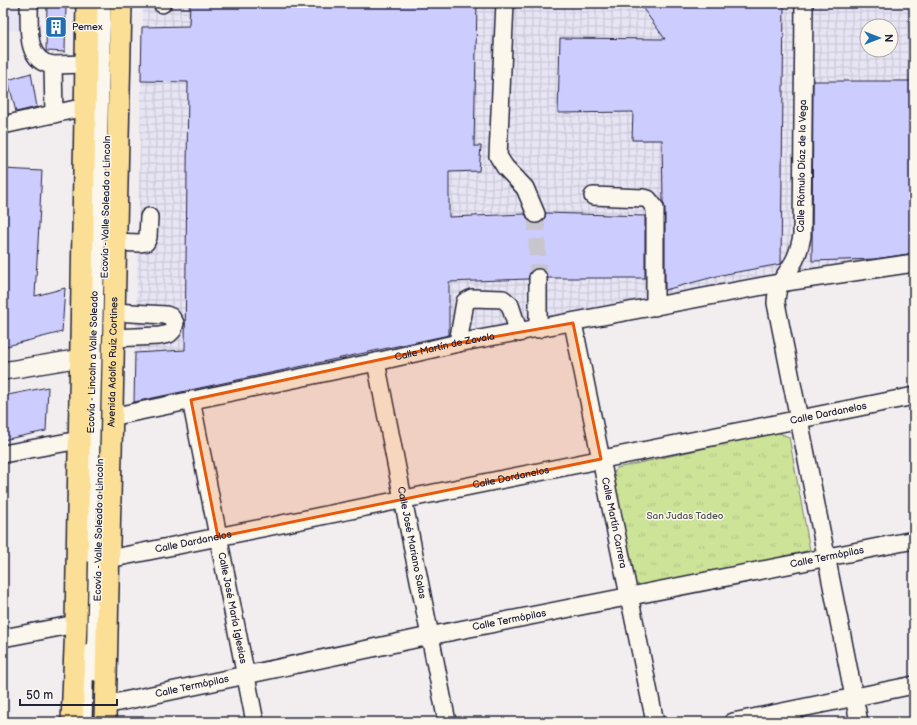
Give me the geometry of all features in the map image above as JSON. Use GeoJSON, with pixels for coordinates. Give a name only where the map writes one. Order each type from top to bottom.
{"type":"FeatureCollection","features":[{"type":"Feature","properties":{"kind":"main road"},"geometry":{"type":"LineString","coordinates":[[72,722],[76,624],[87,3]]}},
{"type":"Feature","properties":{"kind":"main road","name":"Avenida Adolfo Ruíz Cortines"},"geometry":{"type":"LineString","coordinates":[[102,716],[109,560],[120,3]]}},
{"type":"Feature","properties":{"kind":"street"},"geometry":{"type":"LineString","coordinates":[[29,3],[33,50],[39,60],[53,65],[86,64]]}},
{"type":"Feature","properties":{"kind":"street","name":"Ecovía - Lincoln a Valle Soleado"},"geometry":{"type":"LineString","coordinates":[[83,722],[102,3]]}},
{"type":"Feature","properties":{"kind":"street","name":"Ecovía - Valle Soleado a Lincoln"},"geometry":{"type":"LineString","coordinates":[[102,716],[111,3]]}},
{"type":"Feature","properties":{"kind":"street"},"geometry":{"type":"LineString","coordinates":[[505,3],[498,156],[505,168],[525,188],[536,214]]}},
{"type":"Feature","properties":{"kind":"street","name":"Calle Rómulo Díaz de la Vega"},"geometry":{"type":"LineString","coordinates":[[804,3],[802,236],[799,251],[779,282],[776,294],[777,314],[859,722]]}},
{"type":"Feature","properties":{"kind":"street"},"geometry":{"type":"LineString","coordinates":[[53,65],[54,114]]}},
{"type":"Feature","properties":{"kind":"street"},"geometry":{"type":"LineString","coordinates":[[3,125],[85,106]]}},
{"type":"Feature","properties":{"kind":"street"},"geometry":{"type":"LineString","coordinates":[[593,196],[643,198],[648,200],[655,208],[655,307]]}},
{"type":"Feature","properties":{"kind":"street"},"geometry":{"type":"LineString","coordinates":[[115,242],[146,242],[148,237],[149,217]]}},
{"type":"Feature","properties":{"kind":"street","name":"Calle Martín de Zavala"},"geometry":{"type":"LineString","coordinates":[[111,417],[376,362],[458,343],[538,330],[779,282],[914,263]]}},
{"type":"Feature","properties":{"kind":"street"},"geometry":{"type":"LineString","coordinates":[[538,278],[538,330]]}},
{"type":"Feature","properties":{"kind":"street"},"geometry":{"type":"LineString","coordinates":[[458,343],[465,302],[472,298],[503,299],[510,305],[519,333]]}},
{"type":"Feature","properties":{"kind":"street"},"geometry":{"type":"LineString","coordinates":[[113,338],[165,336],[173,330],[175,323],[174,319],[166,315],[114,312]]}},
{"type":"Feature","properties":{"kind":"street","name":"Calle Martín Carrera"},"geometry":{"type":"LineString","coordinates":[[573,323],[655,722]]}},
{"type":"Feature","properties":{"kind":"street"},"geometry":{"type":"LineString","coordinates":[[3,371],[81,358]]}},
{"type":"Feature","properties":{"kind":"street","name":"Calle José Mariano Salas"},"geometry":{"type":"LineString","coordinates":[[376,362],[447,722]]}},
{"type":"Feature","properties":{"kind":"street","name":"Calle Dardanelos"},"geometry":{"type":"LineString","coordinates":[[109,560],[914,396]]}},
{"type":"Feature","properties":{"kind":"street","name":"Calle José María Iglesias"},"geometry":{"type":"LineString","coordinates":[[191,400],[255,722]]}},
{"type":"Feature","properties":{"kind":"street"},"geometry":{"type":"LineString","coordinates":[[3,454],[79,440]]}},
{"type":"Feature","properties":{"kind":"street","name":"Calle Termópilas"},"geometry":{"type":"LineString","coordinates":[[102,716],[246,676],[429,636],[914,540]]}},
{"type":"Feature","properties":{"kind":"street"},"geometry":{"type":"LineString","coordinates":[[3,638],[76,624]]}},
{"type":"Feature","properties":{"kind":"street"},"geometry":{"type":"LineString","coordinates":[[733,722],[914,685]]}},
{"type":"Feature","properties":{"kind":"highlighted area"},"geometry":{"type":"Polygon","coordinates":[[[573,323],[601,459],[218,537],[191,400],[458,343],[573,323]]]}},
{"type":"Feature","properties":{"kind":"shaded area"},"geometry":{"type":"Polygon","coordinates":[[[3,3],[20,3],[20,31],[3,30],[3,3]]]}},
{"type":"Feature","properties":{"kind":"shaded area"},"geometry":{"type":"Polygon","coordinates":[[[143,3],[914,3],[914,252],[134,408],[143,3]]]}},
{"type":"Feature","properties":{"kind":"green space","name":"San Judas Tadeo"},"geometry":{"type":"Polygon","coordinates":[[[777,432],[789,437],[810,550],[646,590],[635,585],[611,478],[617,468],[777,432]]]}},
{"type":"Feature","properties":{"kind":"building","name":"Pemex"},"geometry":{"type":"Polygon","coordinates":[[[47,3],[66,3],[65,52],[46,51],[47,3]]]}},
{"type":"Feature","properties":{"kind":"building"},"geometry":{"type":"Polygon","coordinates":[[[190,3],[477,3],[474,146],[481,146],[479,171],[449,172],[449,217],[525,214],[530,222],[535,224],[544,220],[546,213],[645,216],[645,278],[548,278],[543,270],[538,268],[530,273],[528,279],[449,282],[449,335],[134,402],[135,353],[185,350],[188,82],[141,81],[142,27],[189,26],[190,3]]]}},
{"type":"Feature","properties":{"kind":"building"},"geometry":{"type":"Polygon","coordinates":[[[639,3],[784,3],[781,264],[721,275],[665,290],[665,208],[663,202],[662,140],[632,140],[633,112],[558,113],[560,38],[665,39],[639,3]]]}},
{"type":"Feature","properties":{"kind":"building"},"geometry":{"type":"Polygon","coordinates":[[[31,73],[37,107],[16,112],[8,80],[31,73]]]}},
{"type":"Feature","properties":{"kind":"building"},"geometry":{"type":"Polygon","coordinates":[[[813,81],[914,81],[914,253],[875,259],[812,261],[813,81]]]}},
{"type":"Feature","properties":{"kind":"building"},"geometry":{"type":"Polygon","coordinates":[[[3,169],[42,171],[35,296],[65,288],[62,332],[3,347],[3,169]]]}},
{"type":"Feature","properties":{"kind":"building"},"geometry":{"type":"Polygon","coordinates":[[[48,387],[46,431],[3,440],[3,396],[48,387]]]}},
{"type":"Feature","properties":{"kind":"tunnel"},"geometry":{"type":"LineString","coordinates":[[536,214],[538,278]]}},
{"type":"Feature","properties":{"kind":"place","name":"Pemex"},"geometry":{"type":"Point","coordinates":[56,27]}}]}
